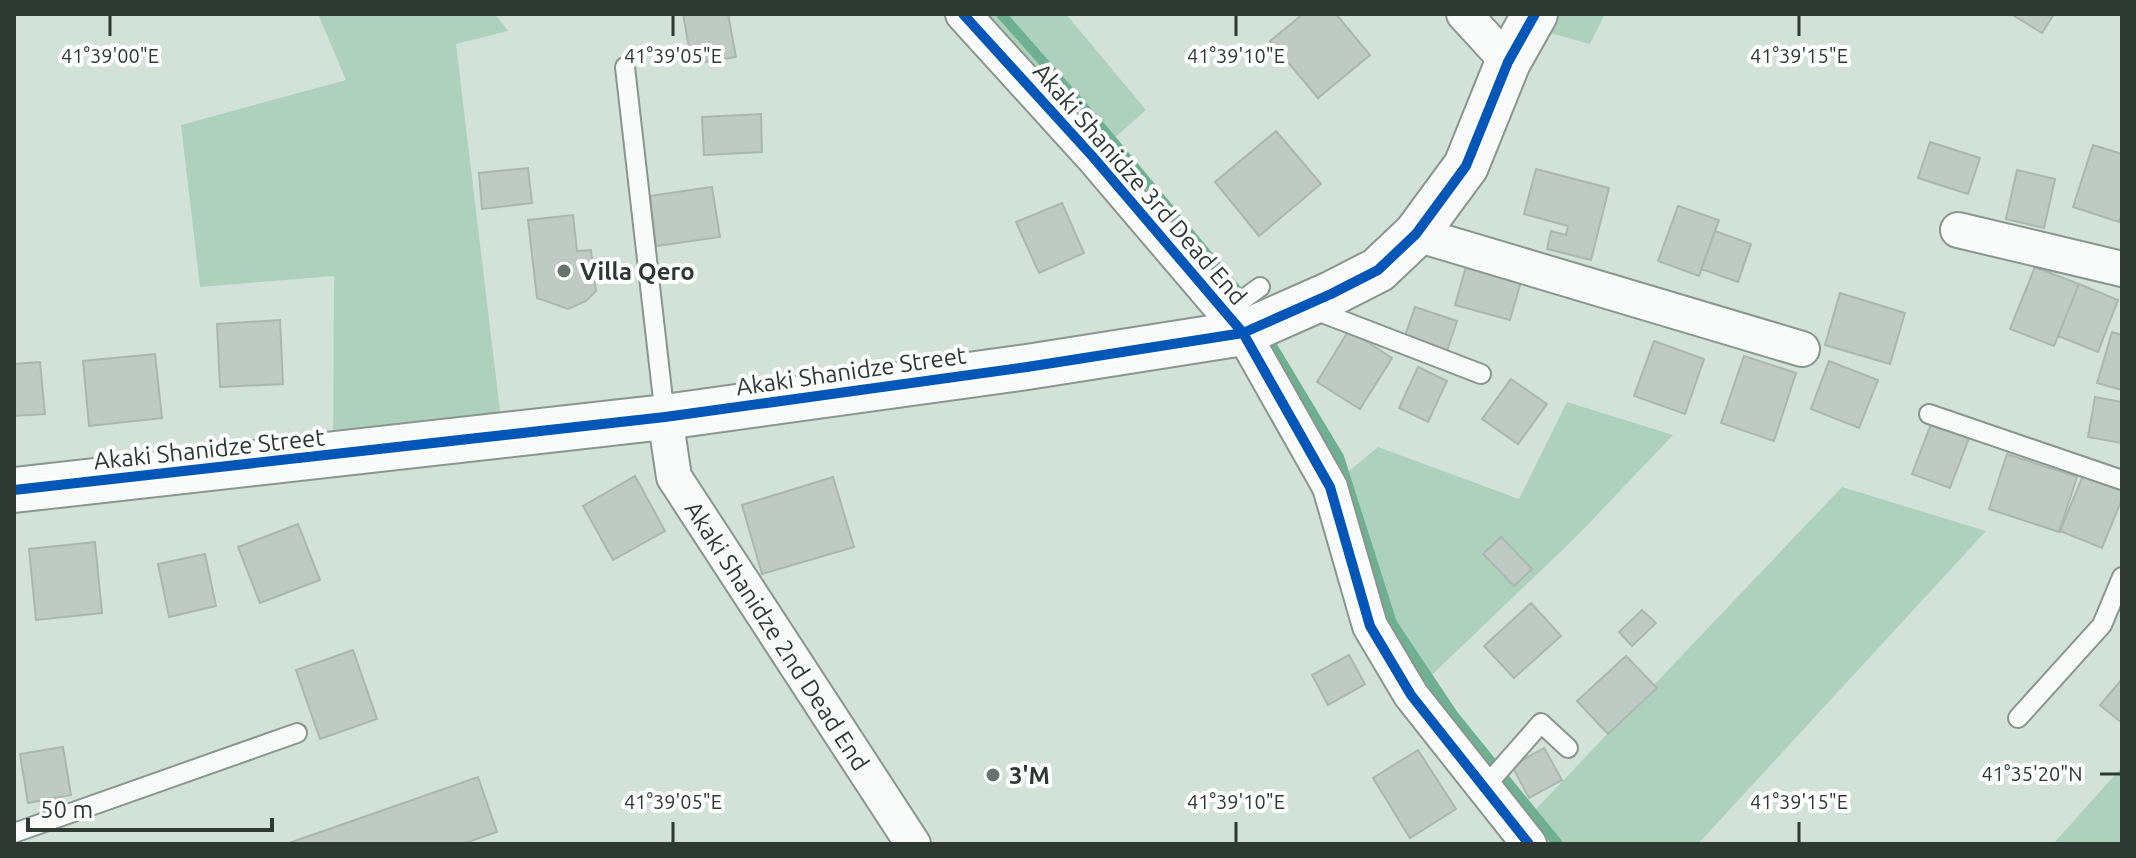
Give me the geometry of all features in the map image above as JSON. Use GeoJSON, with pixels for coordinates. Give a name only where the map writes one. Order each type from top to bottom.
{"type":"FeatureCollection","features":[{"type":"Feature","properties":{"kind":"street","name":"Akaki Shanidze 3rd Dead End"},"geometry":{"type":"LineString","coordinates":[[963,14],[1093,157],[1234,322],[1330,487],[1370,626],[1411,695],[1529,844]]}},
{"type":"Feature","properties":{"kind":"street"},"geometry":{"type":"LineString","coordinates":[[1464,14],[1508,62]]}},
{"type":"Feature","properties":{"kind":"street","name":"Akaki Shanidze Street"},"geometry":{"type":"LineString","coordinates":[[14,490],[665,417],[1027,367],[1303,306],[1378,270],[1416,234],[1466,166],[1508,62],[1535,14]]}},
{"type":"Feature","properties":{"kind":"street"},"geometry":{"type":"LineString","coordinates":[[1958,230],[2122,269]]}},
{"type":"Feature","properties":{"kind":"street"},"geometry":{"type":"LineString","coordinates":[[1416,234],[1802,349]]}},
{"type":"Feature","properties":{"kind":"street","name":"Akaki Shanidze 2nd Dead End"},"geometry":{"type":"LineString","coordinates":[[665,417],[674,477],[913,844]]}},
{"type":"Feature","properties":{"kind":"lane"},"geometry":{"type":"LineString","coordinates":[[625,67],[665,417]]}},
{"type":"Feature","properties":{"kind":"lane"},"geometry":{"type":"LineString","coordinates":[[1234,322],[1260,287]]}},
{"type":"Feature","properties":{"kind":"lane"},"geometry":{"type":"LineString","coordinates":[[1303,306],[1481,374]]}},
{"type":"Feature","properties":{"kind":"lane"},"geometry":{"type":"LineString","coordinates":[[1929,414],[2122,480]]}},
{"type":"Feature","properties":{"kind":"lane"},"geometry":{"type":"LineString","coordinates":[[2018,718],[2102,625],[2122,577]]}},
{"type":"Feature","properties":{"kind":"lane"},"geometry":{"type":"LineString","coordinates":[[1483,789],[1541,723],[1568,748]]}},
{"type":"Feature","properties":{"kind":"lane"},"geometry":{"type":"LineString","coordinates":[[14,833],[297,733]]}},
{"type":"Feature","properties":{"kind":"green space"},"geometry":{"type":"Polygon","coordinates":[[[318,14],[495,14],[508,31],[456,44],[503,436],[333,456],[334,276],[200,287],[181,125],[346,80],[318,14]]]}},
{"type":"Feature","properties":{"kind":"green space"},"geometry":{"type":"Polygon","coordinates":[[[963,14],[1066,14],[1146,110],[1093,157],[963,14]]]}},
{"type":"Feature","properties":{"kind":"green space"},"geometry":{"type":"Polygon","coordinates":[[[1535,14],[1605,14],[1590,44],[1528,27],[1535,14]]]}},
{"type":"Feature","properties":{"kind":"green space"},"geometry":{"type":"Polygon","coordinates":[[[1567,402],[1673,435],[1577,536],[1411,695],[1330,487],[1378,447],[1519,499],[1567,402]]]}},
{"type":"Feature","properties":{"kind":"green space"},"geometry":{"type":"Polygon","coordinates":[[[1842,487],[1986,531],[1698,844],[1529,844],[1517,829],[1842,487]]]}},
{"type":"Feature","properties":{"kind":"green space"},"geometry":{"type":"Polygon","coordinates":[[[2122,767],[2122,844],[2053,844],[2122,767]]]}},
{"type":"Feature","properties":{"kind":"building"},"geometry":{"type":"Polygon","coordinates":[[[683,14],[728,14],[736,57],[692,64],[683,14]]]}},
{"type":"Feature","properties":{"kind":"building"},"geometry":{"type":"Polygon","coordinates":[[[1303,14],[1336,14],[1370,55],[1318,98],[1270,41],[1303,14]]]}},
{"type":"Feature","properties":{"kind":"building"},"geometry":{"type":"Polygon","coordinates":[[[2011,14],[2054,14],[2042,33],[2011,14]]]}},
{"type":"Feature","properties":{"kind":"building"},"geometry":{"type":"Polygon","coordinates":[[[761,114],[762,152],[704,155],[702,117],[761,114]]]}},
{"type":"Feature","properties":{"kind":"building"},"geometry":{"type":"Polygon","coordinates":[[[1276,131],[1321,184],[1259,236],[1215,182],[1276,131]]]}},
{"type":"Feature","properties":{"kind":"building"},"geometry":{"type":"Polygon","coordinates":[[[1930,142],[1980,158],[1968,194],[1918,178],[1930,142]]]}},
{"type":"Feature","properties":{"kind":"building"},"geometry":{"type":"Polygon","coordinates":[[[2093,145],[2122,154],[2122,211],[2119,222],[2073,207],[2093,145]]]}},
{"type":"Feature","properties":{"kind":"building"},"geometry":{"type":"Polygon","coordinates":[[[528,168],[532,203],[482,209],[479,173],[528,168]]]}},
{"type":"Feature","properties":{"kind":"building"},"geometry":{"type":"Polygon","coordinates":[[[1536,169],[1609,188],[1591,260],[1547,249],[1551,231],[1566,235],[1568,226],[1524,214],[1536,169]]]}},
{"type":"Feature","properties":{"kind":"building"},"geometry":{"type":"Polygon","coordinates":[[[2017,170],[2055,179],[2044,228],[2006,219],[2017,170]]]}},
{"type":"Feature","properties":{"kind":"building"},"geometry":{"type":"Polygon","coordinates":[[[712,187],[720,237],[656,246],[649,196],[712,187]]]}},
{"type":"Feature","properties":{"kind":"building"},"geometry":{"type":"Polygon","coordinates":[[[1062,203],[1084,253],[1039,273],[1016,222],[1062,203]]]}},
{"type":"Feature","properties":{"kind":"building"},"geometry":{"type":"Polygon","coordinates":[[[1678,206],[1719,220],[1699,276],[1658,261],[1678,206]]]}},
{"type":"Feature","properties":{"kind":"building","name":"Villa Qero"},"geometry":{"type":"Polygon","coordinates":[[[573,215],[577,251],[591,250],[596,291],[586,301],[568,309],[537,298],[528,220],[573,215]]]}},
{"type":"Feature","properties":{"kind":"building"},"geometry":{"type":"Polygon","coordinates":[[[1715,231],[1751,244],[1738,282],[1701,269],[1715,231]]]}},
{"type":"Feature","properties":{"kind":"building"},"geometry":{"type":"Polygon","coordinates":[[[1467,263],[1522,278],[1510,320],[1455,305],[1467,263]]]}},
{"type":"Feature","properties":{"kind":"building"},"geometry":{"type":"Polygon","coordinates":[[[2035,267],[2079,284],[2054,346],[2010,329],[2035,267]]]}},
{"type":"Feature","properties":{"kind":"building"},"geometry":{"type":"Polygon","coordinates":[[[2079,284],[2118,300],[2098,352],[2058,336],[2079,284]]]}},
{"type":"Feature","properties":{"kind":"building"},"geometry":{"type":"Polygon","coordinates":[[[1840,293],[1905,313],[1890,364],[1825,345],[1840,293]]]}},
{"type":"Feature","properties":{"kind":"building"},"geometry":{"type":"Polygon","coordinates":[[[1415,307],[1457,321],[1447,351],[1405,336],[1415,307]]]}},
{"type":"Feature","properties":{"kind":"building"},"geometry":{"type":"Polygon","coordinates":[[[280,320],[283,384],[220,387],[217,324],[280,320]]]}},
{"type":"Feature","properties":{"kind":"building"},"geometry":{"type":"Polygon","coordinates":[[[1349,330],[1392,358],[1360,409],[1317,382],[1349,330]]]}},
{"type":"Feature","properties":{"kind":"building"},"geometry":{"type":"Polygon","coordinates":[[[2112,332],[2122,335],[2122,390],[2097,383],[2112,332]]]}},
{"type":"Feature","properties":{"kind":"building"},"geometry":{"type":"Polygon","coordinates":[[[1654,341],[1704,359],[1685,414],[1634,396],[1654,341]]]}},
{"type":"Feature","properties":{"kind":"building"},"geometry":{"type":"Polygon","coordinates":[[[155,354],[162,418],[89,426],[83,361],[155,354]]]}},
{"type":"Feature","properties":{"kind":"building"},"geometry":{"type":"Polygon","coordinates":[[[1744,356],[1796,373],[1774,441],[1721,423],[1744,356]]]}},
{"type":"Feature","properties":{"kind":"building"},"geometry":{"type":"Polygon","coordinates":[[[1829,361],[1878,380],[1859,428],[1811,409],[1829,361]]]}},
{"type":"Feature","properties":{"kind":"building"},"geometry":{"type":"Polygon","coordinates":[[[40,362],[45,414],[14,416],[14,364],[40,362]]]}},
{"type":"Feature","properties":{"kind":"building"},"geometry":{"type":"Polygon","coordinates":[[[1418,367],[1447,381],[1428,422],[1399,408],[1418,367]]]}},
{"type":"Feature","properties":{"kind":"building"},"geometry":{"type":"Polygon","coordinates":[[[1511,379],[1547,404],[1518,444],[1482,419],[1511,379]]]}},
{"type":"Feature","properties":{"kind":"building"},"geometry":{"type":"Polygon","coordinates":[[[2095,397],[2122,402],[2122,443],[2088,437],[2095,397]]]}},
{"type":"Feature","properties":{"kind":"building"},"geometry":{"type":"Polygon","coordinates":[[[1931,424],[1969,438],[1950,488],[1912,474],[1931,424]]]}},
{"type":"Feature","properties":{"kind":"building"},"geometry":{"type":"Polygon","coordinates":[[[2007,454],[2077,477],[2059,532],[1989,509],[2007,454]]]}},
{"type":"Feature","properties":{"kind":"building"},"geometry":{"type":"Polygon","coordinates":[[[2084,473],[2122,487],[2122,499],[2102,548],[2060,531],[2084,473]]]}},
{"type":"Feature","properties":{"kind":"building"},"geometry":{"type":"Polygon","coordinates":[[[635,476],[665,531],[613,560],[583,506],[635,476]]]}},
{"type":"Feature","properties":{"kind":"building"},"geometry":{"type":"Polygon","coordinates":[[[833,477],[854,547],[762,574],[742,505],[833,477]]]}},
{"type":"Feature","properties":{"kind":"building"},"geometry":{"type":"Polygon","coordinates":[[[298,524],[320,580],[260,603],[238,547],[298,524]]]}},
{"type":"Feature","properties":{"kind":"building"},"geometry":{"type":"Polygon","coordinates":[[[1501,537],[1532,569],[1514,586],[1483,554],[1501,537]]]}},
{"type":"Feature","properties":{"kind":"building"},"geometry":{"type":"Polygon","coordinates":[[[95,542],[102,613],[36,620],[29,549],[95,542]]]}},
{"type":"Feature","properties":{"kind":"building"},"geometry":{"type":"Polygon","coordinates":[[[205,554],[216,606],[169,617],[158,564],[205,554]]]}},
{"type":"Feature","properties":{"kind":"building"},"geometry":{"type":"Polygon","coordinates":[[[1531,603],[1561,636],[1514,678],[1484,646],[1531,603]]]}},
{"type":"Feature","properties":{"kind":"building"},"geometry":{"type":"Polygon","coordinates":[[[1642,610],[1656,623],[1632,646],[1619,632],[1642,610]]]}},
{"type":"Feature","properties":{"kind":"building"},"geometry":{"type":"Polygon","coordinates":[[[353,650],[377,719],[320,739],[296,670],[353,650]]]}},
{"type":"Feature","properties":{"kind":"building"},"geometry":{"type":"Polygon","coordinates":[[[1349,655],[1365,684],[1328,705],[1312,675],[1349,655]]]}},
{"type":"Feature","properties":{"kind":"building"},"geometry":{"type":"Polygon","coordinates":[[[1626,656],[1657,688],[1608,734],[1577,701],[1626,656]]]}},
{"type":"Feature","properties":{"kind":"building"},"geometry":{"type":"Polygon","coordinates":[[[2122,679],[2122,723],[2100,705],[2122,679]]]}},
{"type":"Feature","properties":{"kind":"building"},"geometry":{"type":"Polygon","coordinates":[[[63,747],[71,795],[28,803],[20,754],[63,747]]]}},
{"type":"Feature","properties":{"kind":"building"},"geometry":{"type":"Polygon","coordinates":[[[1544,748],[1562,780],[1529,798],[1512,766],[1544,748]]]}},
{"type":"Feature","properties":{"kind":"building"},"geometry":{"type":"Polygon","coordinates":[[[1418,750],[1456,809],[1410,838],[1373,778],[1418,750]]]}},
{"type":"Feature","properties":{"kind":"building"},"geometry":{"type":"Polygon","coordinates":[[[478,777],[497,832],[462,844],[289,843],[478,777]]]}},
{"type":"Feature","properties":{"kind":"waterway"},"geometry":{"type":"LineString","coordinates":[[1001,14],[1100,126],[1245,300]]}},
{"type":"Feature","properties":{"kind":"waterway"},"geometry":{"type":"LineString","coordinates":[[1265,334],[1339,457],[1392,623],[1454,716],[1558,844]]}},
{"type":"Feature","properties":{"kind":"cycle path"},"geometry":{"type":"LineString","coordinates":[[963,14],[1093,157],[1243,333],[1330,487],[1370,626],[1411,695],[1529,844]]}},
{"type":"Feature","properties":{"kind":"cycle path"},"geometry":{"type":"LineString","coordinates":[[14,490],[665,417],[1027,367],[1243,333],[1378,270],[1416,234],[1466,166],[1508,62],[1535,14]]}},
{"type":"Feature","properties":{"kind":"place","name":"Villa Qero"},"geometry":{"type":"Point","coordinates":[564,271]}},
{"type":"Feature","properties":{"kind":"place","name":"3'M"},"geometry":{"type":"Point","coordinates":[993,775]}}]}
